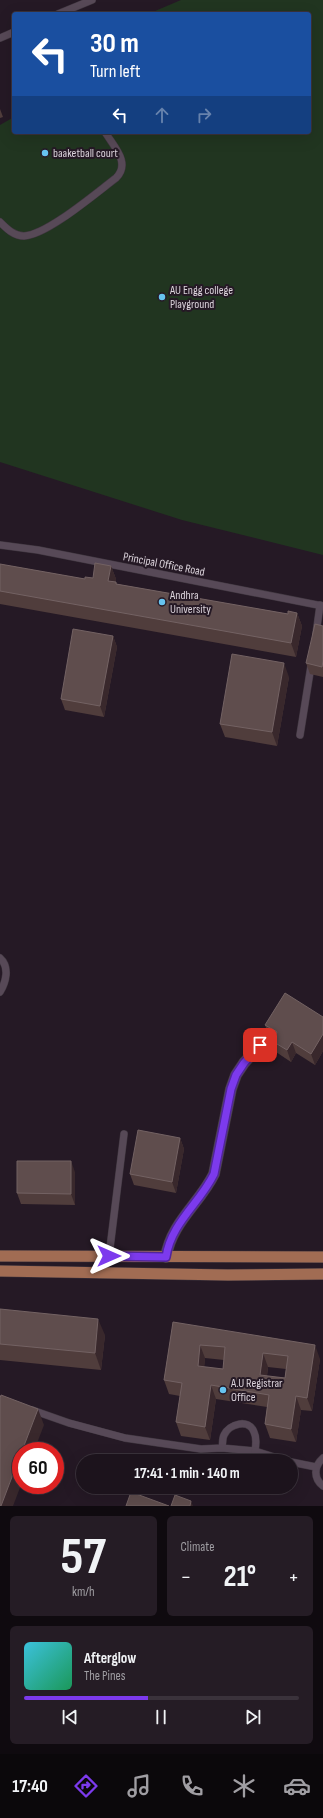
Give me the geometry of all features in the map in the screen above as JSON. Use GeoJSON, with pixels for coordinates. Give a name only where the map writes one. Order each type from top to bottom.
{"type":"FeatureCollection","features":[{"type":"Feature","properties":{"kind":"main road"},"geometry":{"type":"LineString","coordinates":[[0,1256],[323,1257]]}},
{"type":"Feature","properties":{"kind":"main road"},"geometry":{"type":"LineString","coordinates":[[0,1271],[228,1275],[323,1274]]}},
{"type":"Feature","properties":{"kind":"street"},"geometry":{"type":"LineString","coordinates":[[166,1257],[172,1236],[209,1185],[214,1174],[231,1089],[236,1075],[244,1063],[260,1045]]}},
{"type":"Feature","properties":{"kind":"lane"},"geometry":{"type":"LineString","coordinates":[[63,12],[92,0]]}},
{"type":"Feature","properties":{"kind":"lane"},"geometry":{"type":"LineString","coordinates":[[0,38],[12,33]]}},
{"type":"Feature","properties":{"kind":"lane"},"geometry":{"type":"LineString","coordinates":[[0,222],[10,232],[23,236],[38,233],[55,223],[116,178],[121,173],[123,166],[122,160],[106,134]]}},
{"type":"Feature","properties":{"kind":"lane","name":"Principal Office Road"},"geometry":{"type":"LineString","coordinates":[[0,545],[38,550],[322,606]]}},
{"type":"Feature","properties":{"kind":"lane"},"geometry":{"type":"LineString","coordinates":[[314,644],[322,606]]}},
{"type":"Feature","properties":{"kind":"lane"},"geometry":{"type":"LineString","coordinates":[[300,735],[312,659]]}},
{"type":"Feature","properties":{"kind":"lane"},"geometry":{"type":"LineString","coordinates":[[0,958],[6,966],[6,974],[0,992]]}},
{"type":"Feature","properties":{"kind":"lane"},"geometry":{"type":"LineString","coordinates":[[109,1256],[124,1134]]}},
{"type":"Feature","properties":{"kind":"lane"},"geometry":{"type":"LineString","coordinates":[[22,1406],[69,1423],[125,1438],[201,1449],[222,1448],[262,1454]]}},
{"type":"Feature","properties":{"kind":"lane"},"geometry":{"type":"LineString","coordinates":[[222,1448],[224,1436],[230,1427],[239,1423],[248,1426],[254,1431],[256,1442],[255,1452]]}},
{"type":"Feature","properties":{"kind":"lane"},"geometry":{"type":"LineString","coordinates":[[323,1458],[316,1468],[317,1479],[323,1486]]}},
{"type":"Feature","properties":{"kind":"lane"},"geometry":{"type":"LineString","coordinates":[[298,1464],[316,1468]]}},
{"type":"Feature","properties":{"kind":"green space","name":"AU Engg college Playground"},"geometry":{"type":"Polygon","coordinates":[[[181,0],[323,0],[323,555],[182,520],[0,462],[0,125],[12,118],[12,134],[311,134],[311,12],[153,12],[181,0]]]}},
{"type":"Feature","properties":{"kind":"building"},"geometry":{"type":"Polygon","coordinates":[[[95,563],[111,566],[108,581],[116,582],[116,584],[288,614],[288,611],[297,613],[291,643],[0,591],[0,564],[85,579],[85,577],[93,578],[95,563]]]}},
{"type":"Feature","properties":{"kind":"building"},"geometry":{"type":"Polygon","coordinates":[[[315,624],[323,626],[322,667],[306,663],[315,624]]]}},
{"type":"Feature","properties":{"kind":"building"},"geometry":{"type":"Polygon","coordinates":[[[73,629],[113,636],[100,706],[61,699],[73,629]]]}},
{"type":"Feature","properties":{"kind":"building"},"geometry":{"type":"Polygon","coordinates":[[[232,654],[284,663],[272,732],[220,724],[232,654]]]}},
{"type":"Feature","properties":{"kind":"building"},"geometry":{"type":"Polygon","coordinates":[[[285,993],[323,1017],[323,1034],[311,1054],[292,1042],[287,1050],[272,1041],[277,1032],[265,1025],[285,993]]]}},
{"type":"Feature","properties":{"kind":"building"},"geometry":{"type":"Polygon","coordinates":[[[138,1130],[180,1138],[172,1182],[130,1174],[138,1130]]]}},
{"type":"Feature","properties":{"kind":"building"},"geometry":{"type":"Polygon","coordinates":[[[17,1161],[71,1161],[71,1194],[17,1193],[17,1161]]]}},
{"type":"Feature","properties":{"kind":"building"},"geometry":{"type":"Polygon","coordinates":[[[0,1309],[98,1319],[95,1353],[0,1344],[0,1309]]]}},
{"type":"Feature","properties":{"kind":"building","name":"A.U Registrar Office"},"geometry":{"type":"Polygon","coordinates":[[[173,1322],[315,1345],[307,1398],[296,1396],[291,1429],[265,1424],[269,1395],[211,1385],[205,1427],[176,1422],[182,1383],[164,1380],[173,1322]],[[200,1345],[198,1366],[223,1369],[225,1347],[200,1345]],[[263,1353],[260,1375],[285,1378],[288,1356],[263,1353]]]}},
{"type":"Feature","properties":{"kind":"building"},"geometry":{"type":"Polygon","coordinates":[[[1,1395],[38,1409],[25,1442],[12,1442],[12,1477],[1,1506],[0,1506],[1,1395]]]}},
{"type":"Feature","properties":{"kind":"building"},"geometry":{"type":"Polygon","coordinates":[[[130,1494],[136,1494],[169,1506],[126,1506],[130,1494]]]}},
{"type":"Feature","properties":{"kind":"building"},"geometry":{"type":"Polygon","coordinates":[[[175,1495],[191,1501],[190,1506],[171,1506],[175,1495]]]}},
{"type":"Feature","properties":{"kind":"place","name":"baaketball court"},"geometry":{"type":"Point","coordinates":[45,153]}},
{"type":"Feature","properties":{"kind":"place","name":"AU Engg college Playground"},"geometry":{"type":"Point","coordinates":[162,297]}},
{"type":"Feature","properties":{"kind":"place","name":"Andhra University"},"geometry":{"type":"Point","coordinates":[162,602]}},
{"type":"Feature","properties":{"kind":"place","name":"A.U Registrar Office"},"geometry":{"type":"Point","coordinates":[223,1390]}},
{"type":"Feature","properties":{"kind":"route"},"geometry":{"type":"LineString","coordinates":[[109,1256],[166,1257],[172,1236],[177,1227],[200,1198],[209,1185],[214,1174],[231,1089],[236,1075],[244,1063],[260,1045]]}}]}
